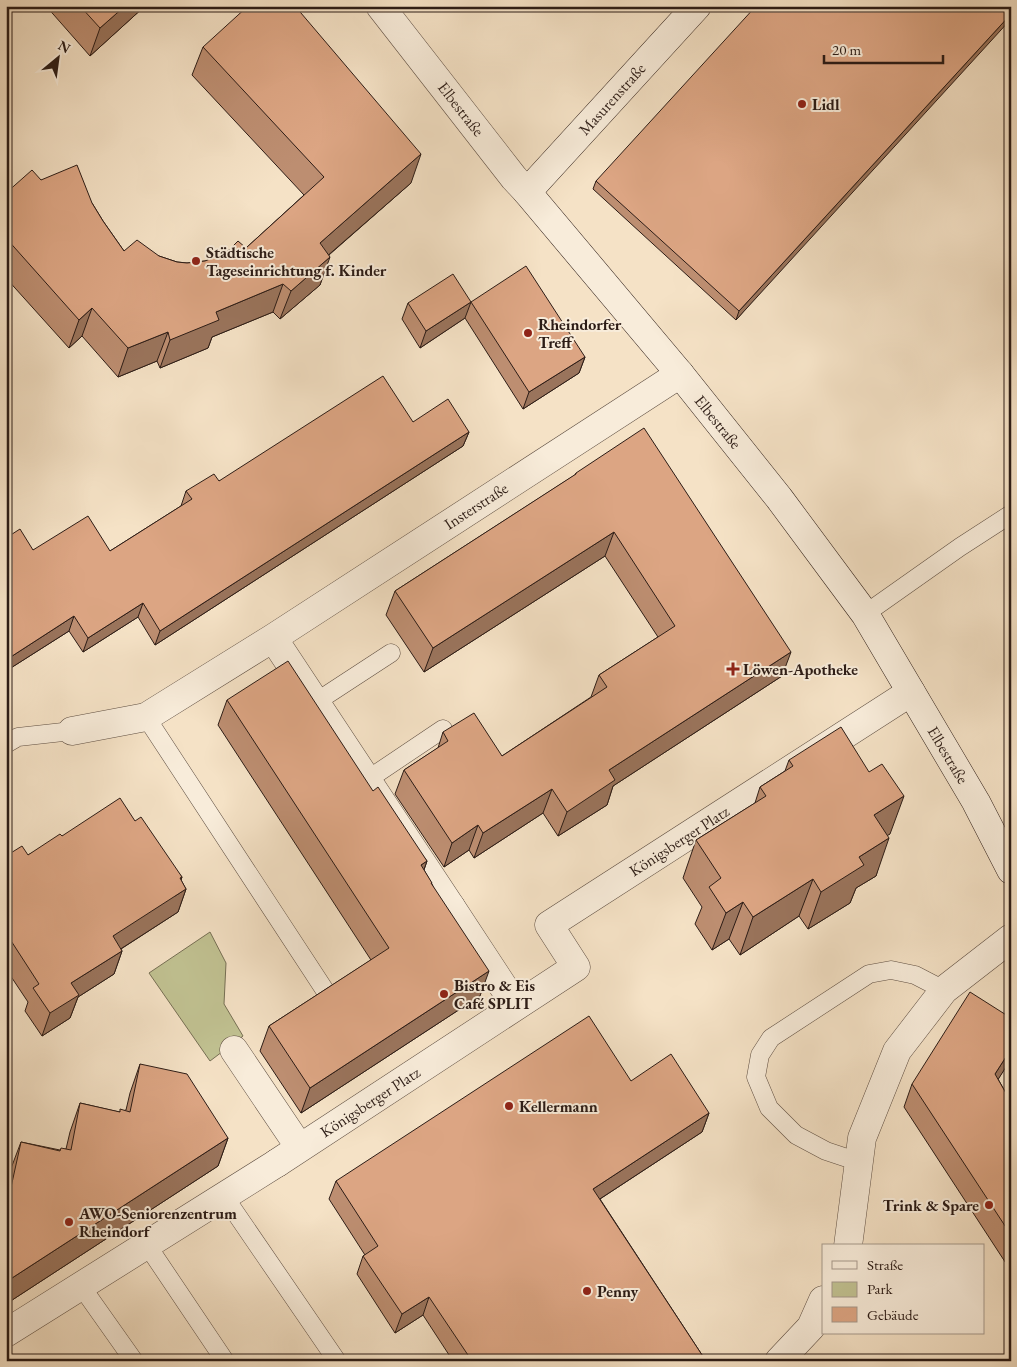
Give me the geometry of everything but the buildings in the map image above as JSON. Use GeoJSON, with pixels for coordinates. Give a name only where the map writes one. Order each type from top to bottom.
{"type":"FeatureCollection","features":[{"type":"Feature","properties":{"kind":"street","name":"Elbestraße"},"geometry":{"type":"LineString","coordinates":[[380,6],[514,178],[680,374],[779,498],[865,614],[976,802],[1011,870]]}},
{"type":"Feature","properties":{"kind":"street","name":"Masurenstraße"},"geometry":{"type":"LineString","coordinates":[[527,192],[698,6]]}},
{"type":"Feature","properties":{"kind":"street","name":"Insterstraße"},"geometry":{"type":"LineString","coordinates":[[72,731],[146,717],[273,638],[680,374]]}},
{"type":"Feature","properties":{"kind":"street"},"geometry":{"type":"LineString","coordinates":[[273,638],[516,1006]]}},
{"type":"Feature","properties":{"kind":"street","name":"Königsberger Platz"},"geometry":{"type":"LineString","coordinates":[[6,1333],[277,1163],[576,967],[549,926],[911,692]]}},
{"type":"Feature","properties":{"kind":"street"},"geometry":{"type":"LineString","coordinates":[[848,1244],[862,1138],[897,1051],[944,990],[1011,938]]}},
{"type":"Feature","properties":{"kind":"street"},"geometry":{"type":"LineString","coordinates":[[234,1050],[300,1148]]}},
{"type":"Feature","properties":{"kind":"street"},"geometry":{"type":"LineString","coordinates":[[779,1361],[811,1327],[822,1302]]}},
{"type":"Feature","properties":{"kind":"lane"},"geometry":{"type":"LineString","coordinates":[[865,614],[960,547],[1011,514]]}},
{"type":"Feature","properties":{"kind":"lane"},"geometry":{"type":"LineString","coordinates":[[316,702],[391,652]]}},
{"type":"Feature","properties":{"kind":"lane"},"geometry":{"type":"LineString","coordinates":[[146,717],[324,989]]}},
{"type":"Feature","properties":{"kind":"lane"},"geometry":{"type":"LineString","coordinates":[[367,780],[443,729]]}},
{"type":"Feature","properties":{"kind":"lane"},"geometry":{"type":"LineString","coordinates":[[6,744],[18,737],[72,731]]}},
{"type":"Feature","properties":{"kind":"lane"},"geometry":{"type":"LineString","coordinates":[[859,1162],[826,1151],[796,1134],[769,1108],[756,1077],[760,1055],[771,1038],[869,974],[891,970],[915,975],[944,990]]}},
{"type":"Feature","properties":{"kind":"lane"},"geometry":{"type":"LineString","coordinates":[[224,1196],[337,1361]]}},
{"type":"Feature","properties":{"kind":"lane"},"geometry":{"type":"LineString","coordinates":[[147,1245],[225,1361]]}},
{"type":"Feature","properties":{"kind":"lane"},"geometry":{"type":"LineString","coordinates":[[81,1286],[134,1361]]}},
{"type":"Feature","properties":{"kind":"green space"},"geometry":{"type":"Polygon","coordinates":[[[210,932],[226,963],[224,1004],[243,1036],[210,1061],[149,973],[210,932]]]}},
{"type":"Feature","properties":{"kind":"place","name":"Lidl"},"geometry":{"type":"Point","coordinates":[802,104]}},
{"type":"Feature","properties":{"kind":"place","name":"Städtische Tageseinrichtung f. Kinder"},"geometry":{"type":"Point","coordinates":[196,261]}},
{"type":"Feature","properties":{"kind":"place","name":"Rheindorfer Treff"},"geometry":{"type":"Point","coordinates":[528,333]}},
{"type":"Feature","properties":{"kind":"place","name":"Löwen-Apotheke"},"geometry":{"type":"Point","coordinates":[733,669]}},
{"type":"Feature","properties":{"kind":"place","name":"Bistro & Eis Café SPLIT"},"geometry":{"type":"Point","coordinates":[444,994]}},
{"type":"Feature","properties":{"kind":"place","name":"Kellermann"},"geometry":{"type":"Point","coordinates":[509,1106]}},
{"type":"Feature","properties":{"kind":"place","name":"Trink & Spare"},"geometry":{"type":"Point","coordinates":[989,1205]}},
{"type":"Feature","properties":{"kind":"place","name":"AWO-Seniorenzentrum Rheindorf"},"geometry":{"type":"Point","coordinates":[69,1222]}},
{"type":"Feature","properties":{"kind":"place","name":"Penny"},"geometry":{"type":"Point","coordinates":[587,1291]}}]}
